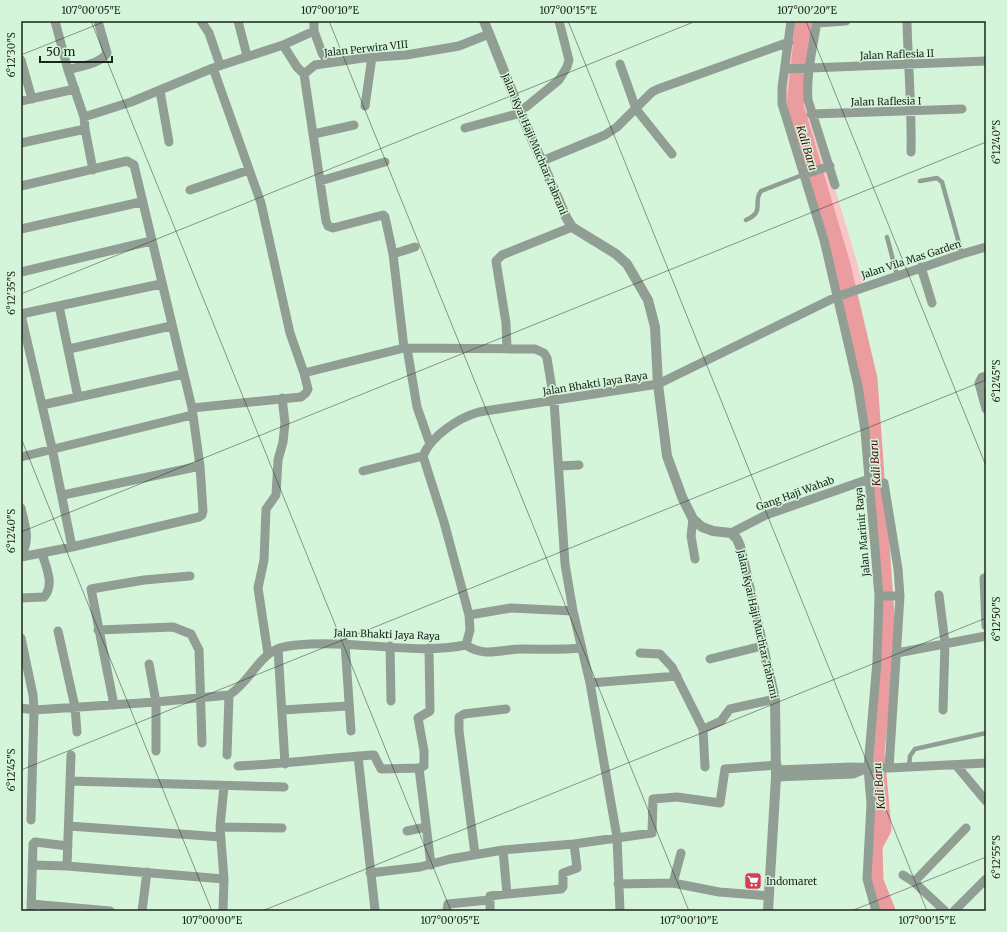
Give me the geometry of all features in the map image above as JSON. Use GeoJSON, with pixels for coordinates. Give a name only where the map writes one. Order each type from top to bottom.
{"type":"FeatureCollection","features":[{"type":"Feature","properties":{"kind":"street"},"geometry":{"type":"LineString","coordinates":[[54,21],[68,70],[84,117],[93,170]]}},
{"type":"Feature","properties":{"kind":"street"},"geometry":{"type":"LineString","coordinates":[[68,70],[104,58],[107,53],[98,21]]}},
{"type":"Feature","properties":{"kind":"street"},"geometry":{"type":"LineString","coordinates":[[21,457],[192,411],[282,398],[300,397],[306,394],[308,389],[290,334],[261,203],[249,170],[217,66],[209,33],[201,21]]}},
{"type":"Feature","properties":{"kind":"street"},"geometry":{"type":"LineString","coordinates":[[238,21],[246,56]]}},
{"type":"Feature","properties":{"kind":"street"},"geometry":{"type":"LineString","coordinates":[[314,21],[314,31],[322,53],[328,63]]}},
{"type":"Feature","properties":{"kind":"street","name":"Jalan Kyai Haji Muchtar Tabrani"},"geometry":{"type":"LineString","coordinates":[[484,21],[520,111],[572,227]]}},
{"type":"Feature","properties":{"kind":"street"},"geometry":{"type":"LineString","coordinates":[[465,128],[520,111],[564,74],[569,60],[559,21]]}},
{"type":"Feature","properties":{"kind":"street","name":"Jalan Marinir Raya"},"geometry":{"type":"LineString","coordinates":[[791,21],[788,69],[782,87],[782,104],[807,173],[840,295],[858,386],[865,431],[880,596],[869,768],[871,804],[867,880],[876,911]]}},
{"type":"Feature","properties":{"kind":"street"},"geometry":{"type":"LineString","coordinates":[[835,185],[827,167],[811,114],[805,68],[817,22],[846,21]]}},
{"type":"Feature","properties":{"kind":"street"},"geometry":{"type":"LineString","coordinates":[[907,21],[908,65],[912,111],[911,152]]}},
{"type":"Feature","properties":{"kind":"street"},"geometry":{"type":"LineString","coordinates":[[84,117],[160,91],[217,66],[283,45],[314,31]]}},
{"type":"Feature","properties":{"kind":"street","name":"Jalan Perwira VIII"},"geometry":{"type":"LineString","coordinates":[[304,74],[315,65],[372,57],[406,55],[459,46],[489,34]]}},
{"type":"Feature","properties":{"kind":"street"},"geometry":{"type":"LineString","coordinates":[[542,161],[605,135],[617,127],[652,92],[658,89],[789,42]]}},
{"type":"Feature","properties":{"kind":"street"},"geometry":{"type":"LineString","coordinates":[[283,45],[304,74],[328,226],[333,228],[384,215],[387,221],[393,254],[405,348],[417,407],[430,444]]}},
{"type":"Feature","properties":{"kind":"street"},"geometry":{"type":"LineString","coordinates":[[365,106],[372,57]]}},
{"type":"Feature","properties":{"kind":"street"},"geometry":{"type":"LineString","coordinates":[[21,60],[32,99]]}},
{"type":"Feature","properties":{"kind":"street","name":"Jalan Raflesia II"},"geometry":{"type":"LineString","coordinates":[[788,69],[986,61]]}},
{"type":"Feature","properties":{"kind":"street"},"geometry":{"type":"LineString","coordinates":[[620,64],[636,108],[672,154]]}},
{"type":"Feature","properties":{"kind":"street"},"geometry":{"type":"LineString","coordinates":[[21,101],[75,88]]}},
{"type":"Feature","properties":{"kind":"street"},"geometry":{"type":"LineString","coordinates":[[160,91],[169,142]]}},
{"type":"Feature","properties":{"kind":"street","name":"Jalan Raflesia I"},"geometry":{"type":"LineString","coordinates":[[811,114],[962,109]]}},
{"type":"Feature","properties":{"kind":"street"},"geometry":{"type":"LineString","coordinates":[[314,134],[354,124]]}},
{"type":"Feature","properties":{"kind":"street"},"geometry":{"type":"LineString","coordinates":[[21,143],[85,129]]}},
{"type":"Feature","properties":{"kind":"street"},"geometry":{"type":"LineString","coordinates":[[21,186],[93,170],[127,160],[134,165],[192,411],[200,466],[202,515],[72,547],[21,556],[26,530],[21,508]]}},
{"type":"Feature","properties":{"kind":"street"},"geometry":{"type":"LineString","coordinates":[[320,181],[385,162]]}},
{"type":"Feature","properties":{"kind":"street"},"geometry":{"type":"LineString","coordinates":[[807,173],[827,167]]}},
{"type":"Feature","properties":{"kind":"street"},"geometry":{"type":"LineString","coordinates":[[190,190],[249,170]]}},
{"type":"Feature","properties":{"kind":"street"},"geometry":{"type":"LineString","coordinates":[[21,229],[142,202]]}},
{"type":"Feature","properties":{"kind":"street"},"geometry":{"type":"LineString","coordinates":[[507,349],[503,303],[496,261],[502,255],[572,227],[616,254],[627,264],[648,300],[655,327],[658,384],[667,456],[682,496],[693,519],[702,527],[713,531],[731,533]]}},
{"type":"Feature","properties":{"kind":"street"},"geometry":{"type":"LineString","coordinates":[[21,272],[151,241]]}},
{"type":"Feature","properties":{"kind":"street"},"geometry":{"type":"LineString","coordinates":[[393,254],[416,247]]}},
{"type":"Feature","properties":{"kind":"street","name":"Jalan Vila Mas Garden"},"geometry":{"type":"LineString","coordinates":[[658,384],[840,295],[921,267],[986,247]]}},
{"type":"Feature","properties":{"kind":"street"},"geometry":{"type":"LineString","coordinates":[[921,267],[932,303]]}},
{"type":"Feature","properties":{"kind":"street"},"geometry":{"type":"LineString","coordinates":[[72,547],[63,495],[21,315],[161,284]]}},
{"type":"Feature","properties":{"kind":"street"},"geometry":{"type":"LineString","coordinates":[[59,306],[78,397]]}},
{"type":"Feature","properties":{"kind":"street"},"geometry":{"type":"LineString","coordinates":[[69,349],[171,326]]}},
{"type":"Feature","properties":{"kind":"street"},"geometry":{"type":"LineString","coordinates":[[304,373],[405,348],[535,349],[544,353],[547,358],[554,401],[565,564],[572,611],[590,683],[617,837],[620,911]]}},
{"type":"Feature","properties":{"kind":"street"},"geometry":{"type":"LineString","coordinates":[[42,406],[183,374]]}},
{"type":"Feature","properties":{"kind":"street"},"geometry":{"type":"LineString","coordinates":[[983,378],[986,409]]}},
{"type":"Feature","properties":{"kind":"street","name":"Jalan Bhakti Jaya Raya"},"geometry":{"type":"LineString","coordinates":[[423,456],[430,444],[469,415],[658,384]]}},
{"type":"Feature","properties":{"kind":"street"},"geometry":{"type":"LineString","coordinates":[[268,654],[258,588],[264,560],[266,509],[276,495],[278,460],[283,442],[285,423],[282,398]]}},
{"type":"Feature","properties":{"kind":"street"},"geometry":{"type":"LineString","coordinates":[[362,471],[423,456],[444,522],[469,615],[470,630],[466,645],[474,650],[499,653],[520,649],[558,651],[581,648]]}},
{"type":"Feature","properties":{"kind":"street"},"geometry":{"type":"LineString","coordinates":[[559,466],[579,465]]}},
{"type":"Feature","properties":{"kind":"street"},"geometry":{"type":"LineString","coordinates":[[63,495],[200,466]]}},
{"type":"Feature","properties":{"kind":"street","name":"Gang Haji Wahab"},"geometry":{"type":"LineString","coordinates":[[731,533],[766,514],[869,479]]}},
{"type":"Feature","properties":{"kind":"street"},"geometry":{"type":"LineString","coordinates":[[884,483],[897,596],[897,653],[887,768]]}},
{"type":"Feature","properties":{"kind":"street"},"geometry":{"type":"LineString","coordinates":[[693,519],[691,536],[695,559]]}},
{"type":"Feature","properties":{"kind":"street","name":"Jalan Kyai Haji Muchtar Tabrani"},"geometry":{"type":"LineString","coordinates":[[731,533],[737,538],[740,546],[775,699],[777,771],[768,911]]}},
{"type":"Feature","properties":{"kind":"street"},"geometry":{"type":"LineString","coordinates":[[21,598],[44,597],[50,590],[50,583],[42,553]]}},
{"type":"Feature","properties":{"kind":"street"},"geometry":{"type":"LineString","coordinates":[[114,705],[91,589],[144,580],[190,576]]}},
{"type":"Feature","properties":{"kind":"street"},"geometry":{"type":"LineString","coordinates":[[984,578],[986,626]]}},
{"type":"Feature","properties":{"kind":"street"},"geometry":{"type":"LineString","coordinates":[[939,595],[945,643],[943,710]]}},
{"type":"Feature","properties":{"kind":"street"},"geometry":{"type":"LineString","coordinates":[[880,596],[897,596]]}},
{"type":"Feature","properties":{"kind":"street"},"geometry":{"type":"LineString","coordinates":[[469,615],[511,608],[572,611]]}},
{"type":"Feature","properties":{"kind":"street"},"geometry":{"type":"LineString","coordinates":[[98,630],[173,627],[191,634],[200,650],[202,742]]}},
{"type":"Feature","properties":{"kind":"street"},"geometry":{"type":"LineString","coordinates":[[58,631],[75,707],[77,732]]}},
{"type":"Feature","properties":{"kind":"street"},"geometry":{"type":"LineString","coordinates":[[897,653],[986,636]]}},
{"type":"Feature","properties":{"kind":"street"},"geometry":{"type":"LineString","coordinates":[[21,638],[33,695],[34,710],[32,820]]}},
{"type":"Feature","properties":{"kind":"street"},"geometry":{"type":"LineString","coordinates":[[345,644],[348,706],[351,731]]}},
{"type":"Feature","properties":{"kind":"street","name":"Jalan Bhakti Jaya Raya"},"geometry":{"type":"LineString","coordinates":[[229,695],[236,690],[268,654],[278,649],[294,645],[345,644],[429,648],[466,645]]}},
{"type":"Feature","properties":{"kind":"street"},"geometry":{"type":"LineString","coordinates":[[390,646],[391,701]]}},
{"type":"Feature","properties":{"kind":"street"},"geometry":{"type":"LineString","coordinates":[[710,659],[762,646]]}},
{"type":"Feature","properties":{"kind":"street"},"geometry":{"type":"LineString","coordinates":[[238,766],[286,764],[358,756],[375,756],[380,769],[419,768],[424,765],[418,718],[430,711],[429,648]]}},
{"type":"Feature","properties":{"kind":"street"},"geometry":{"type":"LineString","coordinates":[[278,649],[286,764]]}},
{"type":"Feature","properties":{"kind":"street"},"geometry":{"type":"LineString","coordinates":[[640,653],[660,654],[670,663],[703,729],[705,767]]}},
{"type":"Feature","properties":{"kind":"street"},"geometry":{"type":"LineString","coordinates":[[149,664],[156,702],[156,751]]}},
{"type":"Feature","properties":{"kind":"street"},"geometry":{"type":"LineString","coordinates":[[590,683],[677,676]]}},
{"type":"Feature","properties":{"kind":"street"},"geometry":{"type":"LineString","coordinates":[[21,708],[34,710],[156,702],[229,695],[227,755]]}},
{"type":"Feature","properties":{"kind":"street"},"geometry":{"type":"LineString","coordinates":[[703,729],[721,721],[730,709],[775,699]]}},
{"type":"Feature","properties":{"kind":"street"},"geometry":{"type":"LineString","coordinates":[[282,710],[348,706]]}},
{"type":"Feature","properties":{"kind":"street"},"geometry":{"type":"LineString","coordinates":[[475,854],[459,731],[459,717],[464,714],[506,709]]}},
{"type":"Feature","properties":{"kind":"street"},"geometry":{"type":"LineString","coordinates":[[67,866],[71,755]]}},
{"type":"Feature","properties":{"kind":"street"},"geometry":{"type":"LineString","coordinates":[[358,756],[375,910]]}},
{"type":"Feature","properties":{"kind":"street"},"geometry":{"type":"LineString","coordinates":[[370,873],[431,865],[475,854],[503,850],[574,844],[652,833],[653,799],[678,797],[720,804],[725,769],[853,774],[869,768],[986,763]]}},
{"type":"Feature","properties":{"kind":"street"},"geometry":{"type":"LineString","coordinates":[[956,765],[986,801]]}},
{"type":"Feature","properties":{"kind":"street"},"geometry":{"type":"LineString","coordinates":[[419,768],[431,865]]}},
{"type":"Feature","properties":{"kind":"street"},"geometry":{"type":"LineString","coordinates":[[70,781],[284,787]]}},
{"type":"Feature","properties":{"kind":"street"},"geometry":{"type":"LineString","coordinates":[[223,911],[224,879],[220,827],[224,786]]}},
{"type":"Feature","properties":{"kind":"street"},"geometry":{"type":"LineString","coordinates":[[69,826],[221,837]]}},
{"type":"Feature","properties":{"kind":"street"},"geometry":{"type":"LineString","coordinates":[[220,827],[282,828]]}},
{"type":"Feature","properties":{"kind":"street"},"geometry":{"type":"LineString","coordinates":[[407,831],[426,827]]}},
{"type":"Feature","properties":{"kind":"street"},"geometry":{"type":"LineString","coordinates":[[914,882],[966,828]]}},
{"type":"Feature","properties":{"kind":"street"},"geometry":{"type":"LineString","coordinates":[[68,846],[34,842],[32,846],[31,907],[110,911]]}},
{"type":"Feature","properties":{"kind":"street"},"geometry":{"type":"LineString","coordinates":[[490,911],[489,897],[492,895],[560,889],[563,887],[563,873],[577,868],[574,844]]}},
{"type":"Feature","properties":{"kind":"street"},"geometry":{"type":"LineString","coordinates":[[503,850],[507,894]]}},
{"type":"Feature","properties":{"kind":"street"},"geometry":{"type":"LineString","coordinates":[[673,883],[681,853]]}},
{"type":"Feature","properties":{"kind":"street"},"geometry":{"type":"LineString","coordinates":[[32,865],[67,866],[224,879]]}},
{"type":"Feature","properties":{"kind":"street"},"geometry":{"type":"LineString","coordinates":[[142,911],[147,872]]}},
{"type":"Feature","properties":{"kind":"street"},"geometry":{"type":"LineString","coordinates":[[903,875],[914,882],[945,911]]}},
{"type":"Feature","properties":{"kind":"street"},"geometry":{"type":"LineString","coordinates":[[954,911],[986,879]]}},
{"type":"Feature","properties":{"kind":"street"},"geometry":{"type":"LineString","coordinates":[[618,884],[673,883],[719,892],[769,896]]}},
{"type":"Feature","properties":{"kind":"street"},"geometry":{"type":"LineString","coordinates":[[447,911],[448,904],[489,900]]}},
{"type":"Feature","properties":{"kind":"lane"},"geometry":{"type":"LineString","coordinates":[[746,220],[756,215],[758,210],[758,195],[761,191],[807,173]]}},
{"type":"Feature","properties":{"kind":"lane"},"geometry":{"type":"LineString","coordinates":[[920,182],[938,178],[942,182],[962,254]]}},
{"type":"Feature","properties":{"kind":"lane"},"geometry":{"type":"LineString","coordinates":[[888,237],[897,275]]}},
{"type":"Feature","properties":{"kind":"lane"},"geometry":{"type":"LineString","coordinates":[[909,767],[912,750],[986,732]]}},
{"type":"Feature","properties":{"kind":"shaded area"},"geometry":{"type":"Polygon","coordinates":[[[791,21],[815,21],[805,88],[864,286],[836,297],[784,113],[791,21]]]}},
{"type":"Feature","properties":{"kind":"waterway","name":"Kali Baru"},"geometry":{"type":"LineString","coordinates":[[804,21],[795,106],[842,265],[869,379],[888,642],[876,752],[883,829],[874,846],[875,881],[887,911]]}},
{"type":"Feature","properties":{"kind":"place","name":"Indomaret"},"geometry":{"type":"Point","coordinates":[753,881]}}]}
